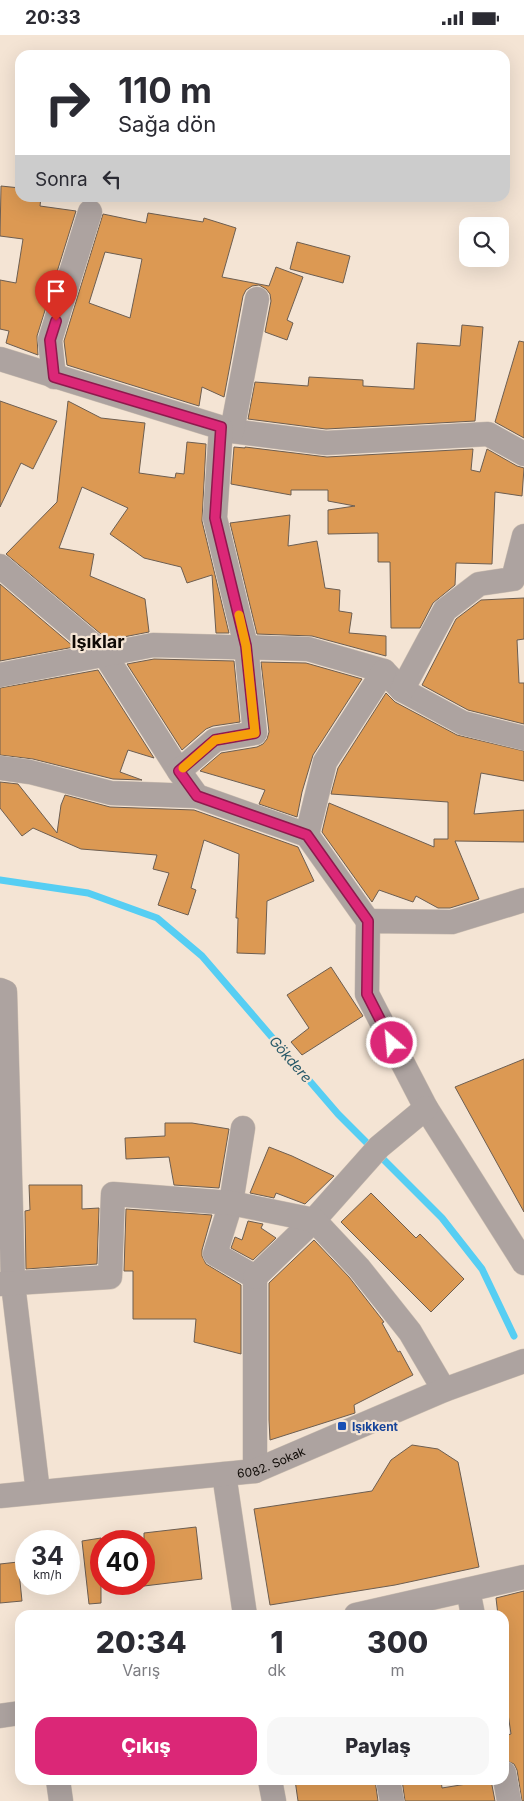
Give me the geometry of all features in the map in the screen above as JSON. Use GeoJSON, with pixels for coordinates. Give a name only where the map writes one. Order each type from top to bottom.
{"type":"FeatureCollection","features":[{"type":"Feature","properties":{"kind":"street"},"geometry":{"type":"LineString","coordinates":[[54,377],[50,340],[90,212]]}},
{"type":"Feature","properties":{"kind":"street"},"geometry":{"type":"LineString","coordinates":[[179,771],[215,740],[255,733],[246,646],[215,518],[227,429],[257,299]]}},
{"type":"Feature","properties":{"kind":"street"},"geometry":{"type":"LineString","coordinates":[[0,359],[227,429],[326,443],[488,434],[524,455]]}},
{"type":"Feature","properties":{"kind":"street"},"geometry":{"type":"LineString","coordinates":[[402,690],[445,610],[479,585],[513,579],[524,536]]}},
{"type":"Feature","properties":{"kind":"street"},"geometry":{"type":"LineString","coordinates":[[0,566],[105,655],[197,796]]}},
{"type":"Feature","properties":{"kind":"street"},"geometry":{"type":"LineString","coordinates":[[0,675],[153,645],[308,649],[384,671],[402,690],[463,723],[524,738]]}},
{"type":"Feature","properties":{"kind":"street"},"geometry":{"type":"LineString","coordinates":[[307,835],[325,762],[384,671]]}},
{"type":"Feature","properties":{"kind":"street"},"geometry":{"type":"LineString","coordinates":[[0,768],[30,772],[111,793],[197,796],[307,835],[368,921],[367,994],[426,1108],[524,1263]]}},
{"type":"Feature","properties":{"kind":"street"},"geometry":{"type":"LineString","coordinates":[[368,921],[452,922],[524,900]]}},
{"type":"Feature","properties":{"kind":"street"},"geometry":{"type":"LineString","coordinates":[[0,990],[5,992],[7,1284],[38,1492]]}},
{"type":"Feature","properties":{"kind":"street"},"geometry":{"type":"LineString","coordinates":[[255,1471],[256,1277],[314,1220],[379,1147],[426,1108]]}},
{"type":"Feature","properties":{"kind":"street"},"geometry":{"type":"LineString","coordinates":[[243,1128],[231,1203],[215,1254],[256,1277]]}},
{"type":"Feature","properties":{"kind":"street"},"geometry":{"type":"LineString","coordinates":[[7,1284],[110,1277],[113,1194],[231,1203],[314,1220],[359,1268],[410,1332],[444,1390]]}},
{"type":"Feature","properties":{"kind":"street","name":"6082. Sokak"},"geometry":{"type":"LineString","coordinates":[[0,1496],[255,1471],[444,1390],[524,1361]]}},
{"type":"Feature","properties":{"kind":"street"},"geometry":{"type":"LineString","coordinates":[[224,1474],[244,1610]]}},
{"type":"Feature","properties":{"kind":"street"},"geometry":{"type":"LineString","coordinates":[[379,1610],[524,1577]]}},
{"type":"Feature","properties":{"kind":"street"},"geometry":{"type":"LineString","coordinates":[[468,1590],[472,1610]]}},
{"type":"Feature","properties":{"kind":"street"},"geometry":{"type":"LineString","coordinates":[[0,1716],[15,1714]]}},
{"type":"Feature","properties":{"kind":"street"},"geometry":{"type":"LineString","coordinates":[[59,1785],[61,1801]]}},
{"type":"Feature","properties":{"kind":"street"},"geometry":{"type":"LineString","coordinates":[[271,1785],[274,1801]]}},
{"type":"Feature","properties":{"kind":"street"},"geometry":{"type":"LineString","coordinates":[[389,1785],[392,1801]]}},
{"type":"Feature","properties":{"kind":"street"},"geometry":{"type":"LineString","coordinates":[[506,1785],[509,1801]]}},
{"type":"Feature","properties":{"kind":"building"},"geometry":{"type":"Polygon","coordinates":[[[1,186],[15,187],[15,202],[40,202],[40,206],[76,211],[37,336],[38,355],[6,343],[9,331],[0,329],[0,280],[16,283],[23,239],[0,236],[1,186]]]}},
{"type":"Feature","properties":{"kind":"building"},"geometry":{"type":"Polygon","coordinates":[[[148,213],[203,222],[204,218],[236,228],[222,277],[269,286],[276,267],[303,277],[287,320],[293,323],[287,340],[265,332],[271,301],[270,294],[266,289],[259,285],[252,286],[246,290],[243,296],[224,397],[202,387],[199,406],[67,365],[64,341],[103,214],[146,223],[148,213]],[[105,252],[89,303],[130,318],[142,259],[105,252]]]}},
{"type":"Feature","properties":{"kind":"building"},"geometry":{"type":"Polygon","coordinates":[[[297,242],[350,256],[343,283],[290,269],[297,242]]]}},
{"type":"Feature","properties":{"kind":"building"},"geometry":{"type":"Polygon","coordinates":[[[462,325],[483,327],[475,421],[326,429],[248,419],[255,382],[308,386],[309,377],[363,380],[363,386],[414,389],[417,343],[460,346],[462,325]]]}},
{"type":"Feature","properties":{"kind":"building"},"geometry":{"type":"Polygon","coordinates":[[[519,341],[524,342],[524,438],[495,422],[519,341]]]}},
{"type":"Feature","properties":{"kind":"building"},"geometry":{"type":"Polygon","coordinates":[[[0,401],[57,421],[33,469],[21,463],[0,507],[0,401]]]}},
{"type":"Feature","properties":{"kind":"building"},"geometry":{"type":"Polygon","coordinates":[[[68,401],[101,418],[145,423],[139,473],[175,478],[176,473],[184,474],[187,442],[206,444],[202,521],[229,633],[216,633],[212,575],[187,583],[181,567],[144,558],[110,534],[128,508],[82,487],[59,548],[94,554],[90,576],[145,599],[149,632],[108,640],[6,554],[57,502],[68,401]]]}},
{"type":"Feature","properties":{"kind":"building"},"geometry":{"type":"Polygon","coordinates":[[[234,447],[327,457],[473,449],[471,470],[480,472],[487,449],[524,468],[522,496],[495,492],[492,564],[456,563],[455,585],[433,603],[420,628],[391,628],[390,562],[378,562],[378,533],[328,534],[328,510],[355,506],[328,501],[328,490],[291,490],[291,495],[231,484],[234,447]]]}},
{"type":"Feature","properties":{"kind":"building"},"geometry":{"type":"Polygon","coordinates":[[[290,515],[288,546],[317,541],[325,588],[340,590],[339,611],[352,613],[349,633],[386,636],[386,656],[312,636],[257,634],[230,523],[290,515]]]}},
{"type":"Feature","properties":{"kind":"building"},"geometry":{"type":"Polygon","coordinates":[[[0,584],[74,647],[0,661],[0,584]]]}},
{"type":"Feature","properties":{"kind":"building"},"geometry":{"type":"Polygon","coordinates":[[[524,598],[524,639],[517,640],[519,683],[524,683],[524,724],[468,710],[422,685],[456,619],[481,600],[524,598]]]}},
{"type":"Feature","properties":{"kind":"building"},"geometry":{"type":"Polygon","coordinates":[[[154,659],[234,661],[240,722],[213,726],[206,729],[182,750],[127,664],[154,659]]]}},
{"type":"Feature","properties":{"kind":"building"},"geometry":{"type":"Polygon","coordinates":[[[261,662],[306,663],[362,679],[313,755],[297,817],[259,804],[265,790],[200,771],[221,753],[257,747],[267,739],[269,732],[261,662]]]}},
{"type":"Feature","properties":{"kind":"building"},"geometry":{"type":"Polygon","coordinates":[[[98,670],[154,758],[128,750],[120,772],[142,780],[113,779],[33,759],[0,755],[0,688],[98,670]]]}},
{"type":"Feature","properties":{"kind":"building"},"geometry":{"type":"Polygon","coordinates":[[[386,693],[395,702],[457,735],[524,751],[524,781],[481,773],[474,814],[524,810],[524,842],[455,841],[479,899],[450,908],[438,908],[416,896],[413,902],[379,890],[372,902],[322,832],[329,803],[434,847],[434,839],[448,839],[448,802],[331,794],[338,768],[386,693]]]}},
{"type":"Feature","properties":{"kind":"building"},"geometry":{"type":"Polygon","coordinates":[[[0,782],[18,784],[57,833],[61,805],[65,795],[110,807],[194,810],[298,847],[314,881],[267,901],[265,954],[237,953],[238,918],[236,918],[239,854],[204,840],[191,888],[196,890],[188,915],[158,905],[169,873],[153,869],[157,855],[81,849],[33,828],[22,836],[0,808],[0,782]]]}},
{"type":"Feature","properties":{"kind":"building"},"geometry":{"type":"Polygon","coordinates":[[[331,967],[363,1016],[302,1055],[291,1042],[309,1028],[287,995],[331,967]]]}},
{"type":"Feature","properties":{"kind":"building"},"geometry":{"type":"Polygon","coordinates":[[[524,1059],[524,1212],[455,1087],[524,1059]]]}},
{"type":"Feature","properties":{"kind":"building"},"geometry":{"type":"Polygon","coordinates":[[[165,1123],[192,1123],[229,1129],[219,1188],[174,1185],[169,1157],[126,1159],[125,1138],[165,1136],[165,1123]]]}},
{"type":"Feature","properties":{"kind":"building"},"geometry":{"type":"Polygon","coordinates":[[[269,1147],[334,1176],[305,1204],[276,1193],[274,1198],[250,1193],[269,1147]]]}},
{"type":"Feature","properties":{"kind":"building"},"geometry":{"type":"Polygon","coordinates":[[[29,1185],[82,1185],[82,1209],[99,1208],[97,1264],[26,1269],[25,1211],[30,1210],[29,1185]]]}},
{"type":"Feature","properties":{"kind":"building"},"geometry":{"type":"Polygon","coordinates":[[[371,1193],[416,1238],[420,1234],[464,1279],[431,1312],[341,1222],[371,1193]]]}},
{"type":"Feature","properties":{"kind":"building"},"geometry":{"type":"Polygon","coordinates":[[[126,1209],[212,1215],[202,1256],[206,1264],[241,1285],[241,1354],[194,1342],[196,1319],[133,1319],[133,1271],[124,1271],[126,1209]]]}},
{"type":"Feature","properties":{"kind":"building"},"geometry":{"type":"Polygon","coordinates":[[[248,1221],[263,1224],[261,1228],[276,1238],[253,1260],[231,1248],[235,1237],[242,1240],[248,1221]]]}},
{"type":"Feature","properties":{"kind":"building"},"geometry":{"type":"Polygon","coordinates":[[[314,1240],[349,1277],[384,1322],[382,1323],[413,1375],[354,1405],[355,1413],[270,1440],[269,1283],[314,1240]]]}},
{"type":"Feature","properties":{"kind":"building"},"geometry":{"type":"Polygon","coordinates":[[[412,1445],[438,1449],[458,1462],[479,1567],[395,1585],[270,1605],[254,1509],[372,1491],[391,1460],[412,1445]]]}},
{"type":"Feature","properties":{"kind":"building"},"geometry":{"type":"Polygon","coordinates":[[[196,1527],[202,1579],[155,1585],[155,1532],[196,1527]]]}},
{"type":"Feature","properties":{"kind":"building"},"geometry":{"type":"Polygon","coordinates":[[[90,1540],[90,1595],[101,1595],[101,1603],[89,1604],[82,1541],[90,1540]]]}},
{"type":"Feature","properties":{"kind":"building"},"geometry":{"type":"Polygon","coordinates":[[[15,1562],[15,1595],[21,1595],[22,1601],[0,1603],[0,1564],[15,1562]]]}},
{"type":"Feature","properties":{"kind":"building"},"geometry":{"type":"Polygon","coordinates":[[[524,1591],[524,1801],[522,1801],[517,1770],[514,1764],[509,1762],[509,1735],[511,1734],[509,1721],[509,1610],[497,1610],[496,1598],[524,1591]]]}},
{"type":"Feature","properties":{"kind":"building"},"geometry":{"type":"Polygon","coordinates":[[[296,1785],[376,1785],[378,1801],[298,1801],[296,1785]]]}},
{"type":"Feature","properties":{"kind":"building"},"geometry":{"type":"Polygon","coordinates":[[[403,1785],[442,1785],[442,1788],[460,1785],[492,1785],[495,1801],[405,1801],[403,1785]]]}},
{"type":"Feature","properties":{"kind":"waterway","name":"Gökdere"},"geometry":{"type":"LineString","coordinates":[[0,880],[88,893],[157,918],[202,956],[338,1114],[442,1218],[482,1269],[514,1336]]}},
{"type":"Feature","properties":{"kind":"slow traffic"},"geometry":{"type":"LineString","coordinates":[[183,768],[215,740],[255,733],[246,646],[239,615]]}},
{"type":"Feature","properties":{"kind":"place","name":"Işıkkent"},"geometry":{"type":"Point","coordinates":[342,1426]}},
{"type":"Feature","properties":{"kind":"district","name":"Işıklar"},"geometry":{"type":"Point","coordinates":[98,641]}},
{"type":"Feature","properties":{"kind":"route"},"geometry":{"type":"LineString","coordinates":[[56,321],[50,340],[54,377],[221,427],[215,518],[246,646],[255,733],[215,740],[179,771],[197,796],[307,835],[368,921],[367,994],[392,1043]]}}]}
